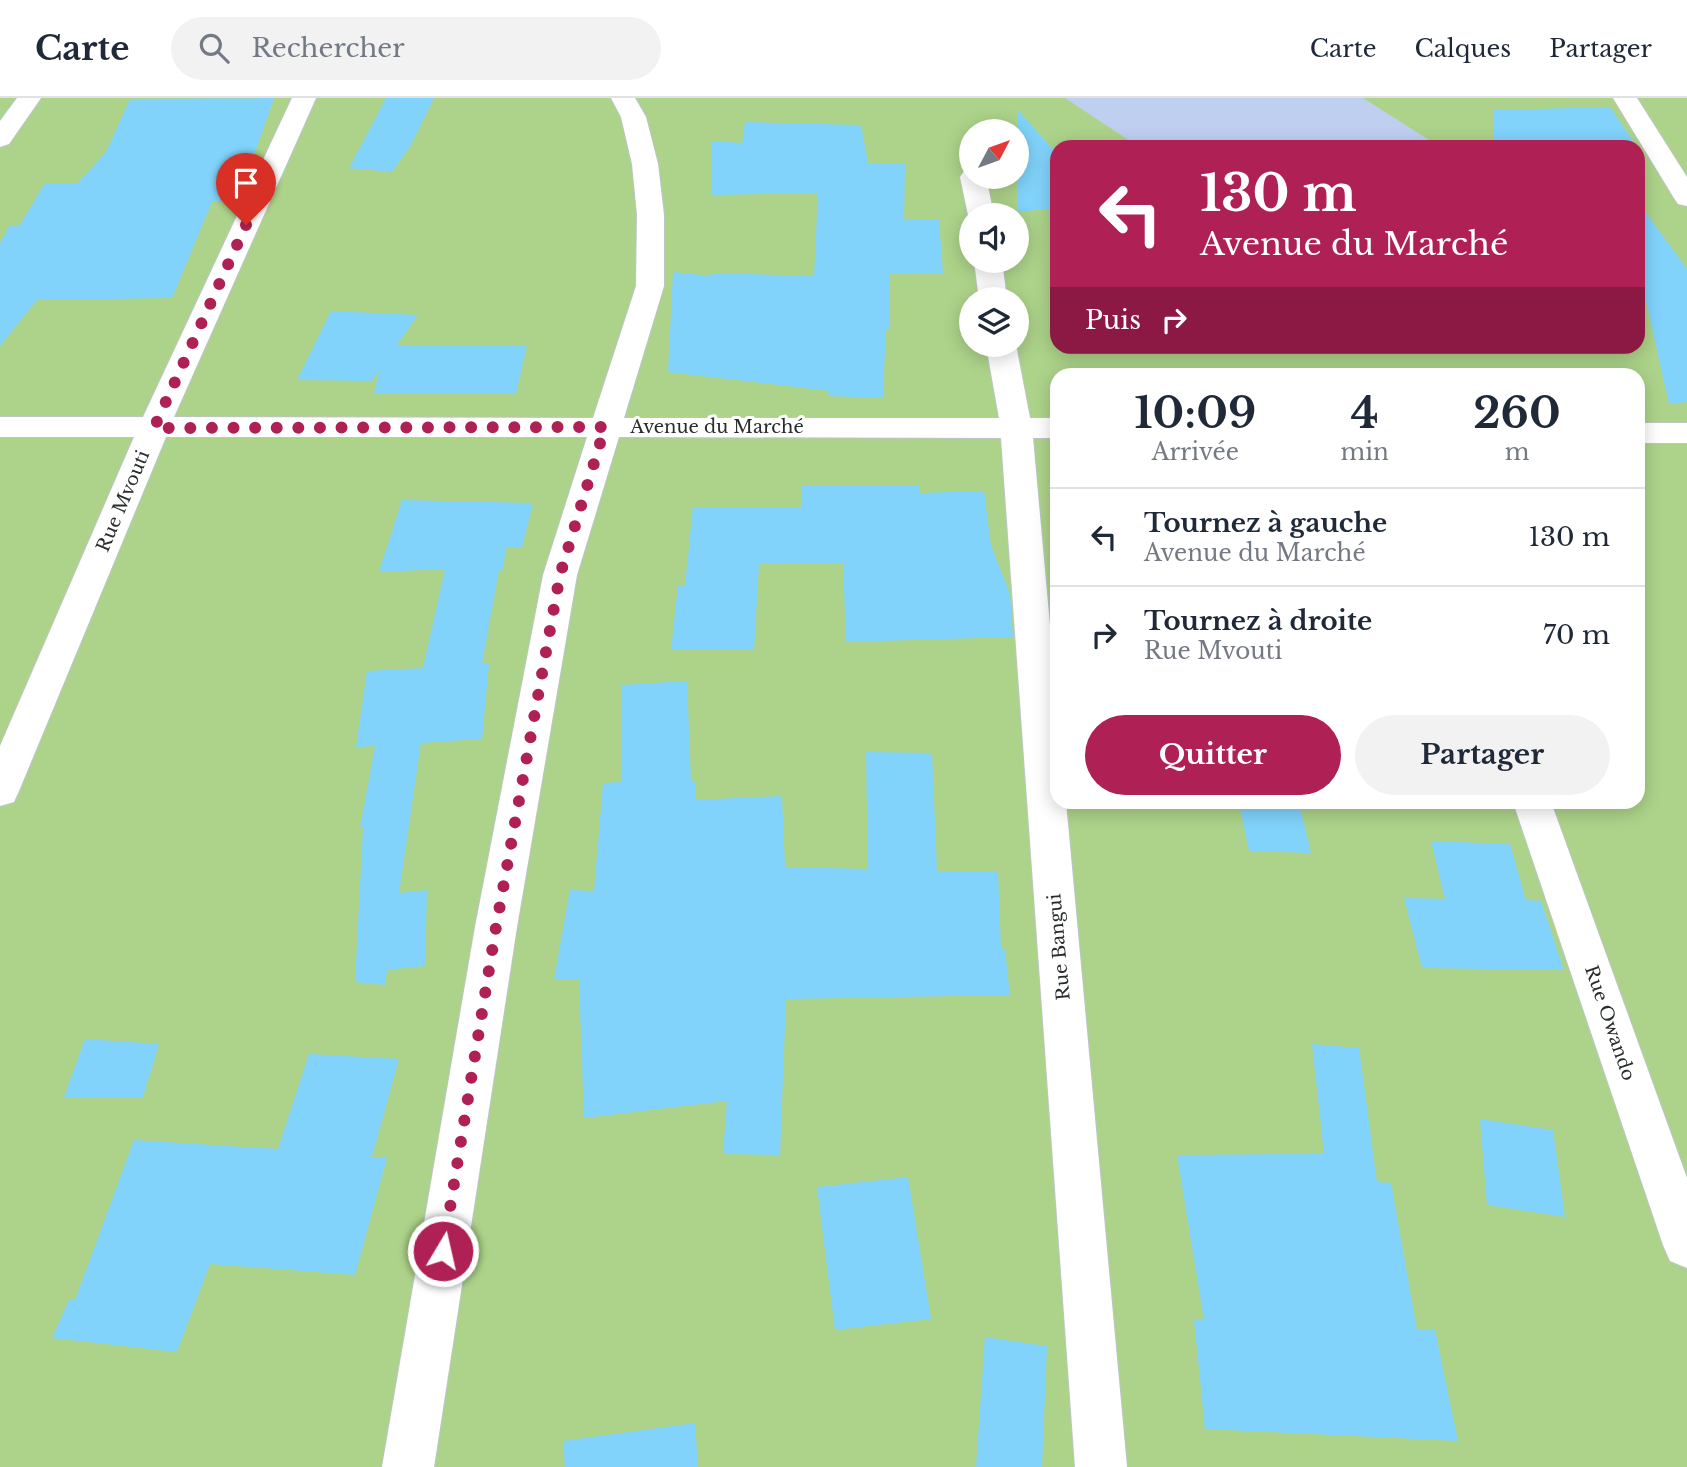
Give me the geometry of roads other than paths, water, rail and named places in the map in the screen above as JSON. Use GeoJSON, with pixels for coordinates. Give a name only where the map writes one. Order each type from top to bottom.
{"type":"FeatureCollection","features":[{"type":"Feature","properties":{"kind":"street"},"geometry":{"type":"LineString","coordinates":[[0,139],[29,98]]}},
{"type":"Feature","properties":{"kind":"street","name":"Rue Mvouti"},"geometry":{"type":"LineString","coordinates":[[0,791],[154,428],[304,98]]}},
{"type":"Feature","properties":{"kind":"street"},"geometry":{"type":"LineString","coordinates":[[408,1467],[496,927],[560,575],[650,286],[651,245],[645,159],[633,113],[624,98]]}},
{"type":"Feature","properties":{"kind":"street"},"geometry":{"type":"LineString","coordinates":[[1625,98],[1687,198]]}},
{"type":"Feature","properties":{"kind":"street","name":"Rue Bangui"},"geometry":{"type":"LineString","coordinates":[[1003,357],[1016,427],[1101,1467]]}},
{"type":"Feature","properties":{"kind":"street","name":"Avenue du Marché"},"geometry":{"type":"LineString","coordinates":[[0,427],[1050,428]]}},
{"type":"Feature","properties":{"kind":"street"},"geometry":{"type":"LineString","coordinates":[[1645,433],[1687,433]]}},
{"type":"Feature","properties":{"kind":"street","name":"Rue Owando"},"geometry":{"type":"LineString","coordinates":[[1534,809],[1687,1245]]}},
{"type":"Feature","properties":{"kind":"water"},"geometry":{"type":"Polygon","coordinates":[[[1065,98],[1363,98],[1429,140],[1128,140],[1065,98]]]}}]}
